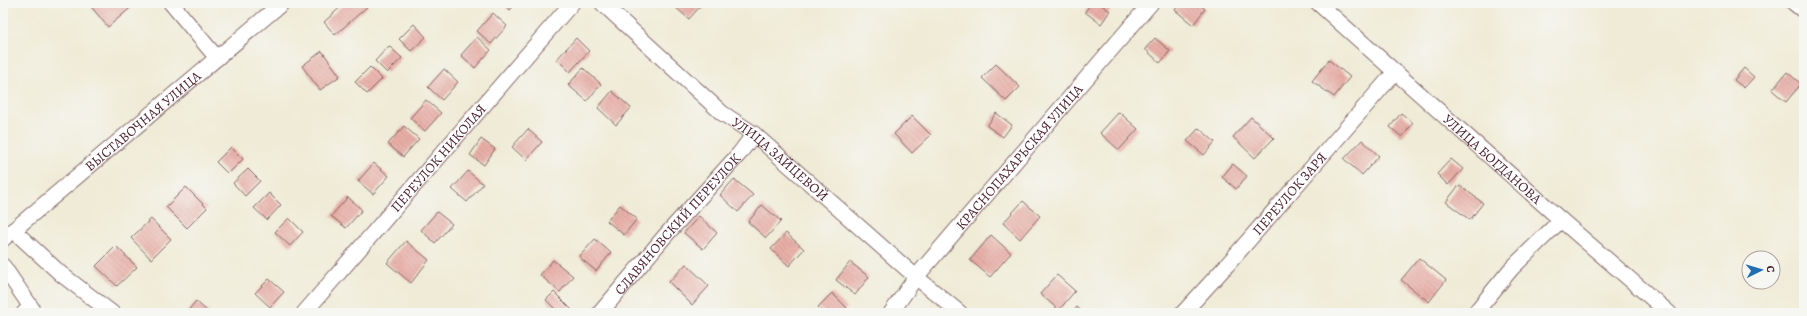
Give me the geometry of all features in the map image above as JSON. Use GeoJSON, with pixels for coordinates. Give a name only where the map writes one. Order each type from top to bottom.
{"type":"FeatureCollection","features":[{"type":"Feature","properties":{"kind":"street"},"geometry":{"type":"LineString","coordinates":[[171,3],[217,58]]}},
{"type":"Feature","properties":{"kind":"street","name":"ВЫСТАВОЧНАЯ УЛИЦА"},"geometry":{"type":"LineString","coordinates":[[8,235],[282,3]]}},
{"type":"Feature","properties":{"kind":"street","name":"ПЕРЕУЛОК НИКОЛАЯ"},"geometry":{"type":"LineString","coordinates":[[304,313],[572,3]]}},
{"type":"Feature","properties":{"kind":"street","name":"УЛИЦА ЗАЙЦЕВОЙ"},"geometry":{"type":"LineString","coordinates":[[602,3],[722,113],[754,134],[916,277],[960,313]]}},
{"type":"Feature","properties":{"kind":"street","name":"КРАСНОПАХАРЬСКАЯ УЛИЦА"},"geometry":{"type":"LineString","coordinates":[[891,313],[916,277],[1151,3]]}},
{"type":"Feature","properties":{"kind":"street","name":"УЛИЦА БОГДАНОВА"},"geometry":{"type":"LineString","coordinates":[[1318,3],[1561,220],[1669,313]]}},
{"type":"Feature","properties":{"kind":"street"},"geometry":{"type":"LineString","coordinates":[[1794,3],[1804,11]]}},
{"type":"Feature","properties":{"kind":"street","name":"ПЕРЕУЛОК ЗАРЯ"},"geometry":{"type":"LineString","coordinates":[[1183,313],[1227,266],[1395,72]]}},
{"type":"Feature","properties":{"kind":"street","name":"СЛАВЯНОВСКИЙ ПЕРЕУЛОК"},"geometry":{"type":"LineString","coordinates":[[600,313],[665,236],[739,154],[754,134]]}},
{"type":"Feature","properties":{"kind":"street"},"geometry":{"type":"LineString","coordinates":[[1475,313],[1511,269],[1561,220]]}},
{"type":"Feature","properties":{"kind":"street"},"geometry":{"type":"LineString","coordinates":[[8,235],[62,274],[112,313]]}},
{"type":"Feature","properties":{"kind":"street"},"geometry":{"type":"LineString","coordinates":[[3,266],[31,307],[24,313]]}},
{"type":"Feature","properties":{"kind":"building"},"geometry":{"type":"Polygon","coordinates":[[[88,3],[136,3],[108,27],[88,3]]]}},
{"type":"Feature","properties":{"kind":"building"},"geometry":{"type":"Polygon","coordinates":[[[345,3],[366,3],[368,6],[335,35],[324,22],[345,3]]]}},
{"type":"Feature","properties":{"kind":"building"},"geometry":{"type":"Polygon","coordinates":[[[501,3],[516,3],[510,10],[501,3]]]}},
{"type":"Feature","properties":{"kind":"building"},"geometry":{"type":"Polygon","coordinates":[[[677,3],[703,3],[689,19],[674,6],[677,3]]]}},
{"type":"Feature","properties":{"kind":"building"},"geometry":{"type":"Polygon","coordinates":[[[1091,3],[1099,3],[1110,11],[1101,24],[1085,12],[1091,3]]]}},
{"type":"Feature","properties":{"kind":"building"},"geometry":{"type":"Polygon","coordinates":[[[1180,3],[1198,3],[1205,9],[1193,25],[1175,10],[1180,3]]]}},
{"type":"Feature","properties":{"kind":"building"},"geometry":{"type":"Polygon","coordinates":[[[493,13],[507,26],[491,44],[477,31],[493,13]]]}},
{"type":"Feature","properties":{"kind":"building"},"geometry":{"type":"Polygon","coordinates":[[[414,24],[426,37],[411,51],[399,39],[414,24]]]}},
{"type":"Feature","properties":{"kind":"building"},"geometry":{"type":"Polygon","coordinates":[[[477,37],[491,50],[475,68],[461,55],[477,37]]]}},
{"type":"Feature","properties":{"kind":"building"},"geometry":{"type":"Polygon","coordinates":[[[576,38],[589,51],[570,72],[557,59],[576,38]]]}},
{"type":"Feature","properties":{"kind":"building"},"geometry":{"type":"Polygon","coordinates":[[[1155,38],[1170,51],[1160,63],[1145,49],[1155,38]]]}},
{"type":"Feature","properties":{"kind":"building"},"geometry":{"type":"Polygon","coordinates":[[[389,46],[402,58],[387,73],[375,61],[389,46]]]}},
{"type":"Feature","properties":{"kind":"building"},"geometry":{"type":"Polygon","coordinates":[[[322,51],[340,76],[320,90],[302,66],[322,51]]]}},
{"type":"Feature","properties":{"kind":"building"},"geometry":{"type":"Polygon","coordinates":[[[1329,60],[1350,77],[1334,97],[1312,81],[1329,60]]]}},
{"type":"Feature","properties":{"kind":"building"},"geometry":{"type":"Polygon","coordinates":[[[996,64],[1020,87],[1006,101],[982,78],[996,64]]]}},
{"type":"Feature","properties":{"kind":"building"},"geometry":{"type":"Polygon","coordinates":[[[370,67],[382,79],[367,94],[355,82],[370,67]]]}},
{"type":"Feature","properties":{"kind":"building"},"geometry":{"type":"Polygon","coordinates":[[[583,68],[601,84],[587,101],[568,85],[583,68]]]}},
{"type":"Feature","properties":{"kind":"building"},"geometry":{"type":"Polygon","coordinates":[[[1744,68],[1754,77],[1744,88],[1734,80],[1744,68]]]}},
{"type":"Feature","properties":{"kind":"building"},"geometry":{"type":"Polygon","coordinates":[[[444,69],[458,82],[442,100],[428,87],[444,69]]]}},
{"type":"Feature","properties":{"kind":"building"},"geometry":{"type":"Polygon","coordinates":[[[1787,72],[1801,84],[1786,102],[1772,90],[1787,72]]]}},
{"type":"Feature","properties":{"kind":"building"},"geometry":{"type":"Polygon","coordinates":[[[612,91],[631,108],[616,125],[598,108],[612,91]]]}},
{"type":"Feature","properties":{"kind":"building"},"geometry":{"type":"Polygon","coordinates":[[[426,100],[441,113],[425,131],[410,118],[426,100]]]}},
{"type":"Feature","properties":{"kind":"building"},"geometry":{"type":"Polygon","coordinates":[[[1119,112],[1138,129],[1119,150],[1100,133],[1119,112]]]}},
{"type":"Feature","properties":{"kind":"building"},"geometry":{"type":"Polygon","coordinates":[[[996,113],[1012,125],[1003,137],[987,126],[996,113]]]}},
{"type":"Feature","properties":{"kind":"building"},"geometry":{"type":"Polygon","coordinates":[[[1401,113],[1413,123],[1402,137],[1390,127],[1401,113]]]}},
{"type":"Feature","properties":{"kind":"building"},"geometry":{"type":"Polygon","coordinates":[[[912,116],[931,135],[912,153],[894,134],[912,116]]]}},
{"type":"Feature","properties":{"kind":"building"},"geometry":{"type":"Polygon","coordinates":[[[1251,117],[1274,138],[1255,158],[1233,137],[1251,117]]]}},
{"type":"Feature","properties":{"kind":"building"},"geometry":{"type":"Polygon","coordinates":[[[404,126],[419,139],[403,157],[388,144],[404,126]]]}},
{"type":"Feature","properties":{"kind":"building"},"geometry":{"type":"Polygon","coordinates":[[[1199,128],[1215,142],[1204,155],[1187,141],[1199,128]]]}},
{"type":"Feature","properties":{"kind":"building"},"geometry":{"type":"Polygon","coordinates":[[[528,129],[542,142],[526,160],[512,147],[528,129]]]}},
{"type":"Feature","properties":{"kind":"building"},"geometry":{"type":"Polygon","coordinates":[[[481,139],[495,149],[484,165],[470,155],[481,139]]]}},
{"type":"Feature","properties":{"kind":"building"},"geometry":{"type":"Polygon","coordinates":[[[1362,140],[1379,156],[1362,175],[1344,159],[1362,140]]]}},
{"type":"Feature","properties":{"kind":"building"},"geometry":{"type":"Polygon","coordinates":[[[231,147],[243,159],[228,174],[216,162],[231,147]]]}},
{"type":"Feature","properties":{"kind":"building"},"geometry":{"type":"Polygon","coordinates":[[[1451,159],[1463,169],[1448,185],[1437,174],[1451,159]]]}},
{"type":"Feature","properties":{"kind":"building"},"geometry":{"type":"Polygon","coordinates":[[[374,163],[389,176],[373,194],[358,181],[374,163]]]}},
{"type":"Feature","properties":{"kind":"building"},"geometry":{"type":"Polygon","coordinates":[[[1233,164],[1247,176],[1236,189],[1222,177],[1233,164]]]}},
{"type":"Feature","properties":{"kind":"building"},"geometry":{"type":"Polygon","coordinates":[[[248,169],[260,181],[245,196],[233,183],[248,169]]]}},
{"type":"Feature","properties":{"kind":"building"},"geometry":{"type":"Polygon","coordinates":[[[468,171],[483,184],[467,202],[452,189],[468,171]]]}},
{"type":"Feature","properties":{"kind":"building"},"geometry":{"type":"Polygon","coordinates":[[[734,179],[753,195],[738,212],[720,195],[734,179]]]}},
{"type":"Feature","properties":{"kind":"building"},"geometry":{"type":"Polygon","coordinates":[[[1459,185],[1483,203],[1470,220],[1446,202],[1459,185]]]}},
{"type":"Feature","properties":{"kind":"building"},"geometry":{"type":"Polygon","coordinates":[[[186,187],[207,208],[187,228],[166,207],[186,187]]]}},
{"type":"Feature","properties":{"kind":"building"},"geometry":{"type":"Polygon","coordinates":[[[269,193],[281,205],[267,220],[254,208],[269,193]]]}},
{"type":"Feature","properties":{"kind":"building"},"geometry":{"type":"Polygon","coordinates":[[[348,197],[362,210],[346,228],[331,216],[348,197]]]}},
{"type":"Feature","properties":{"kind":"building"},"geometry":{"type":"Polygon","coordinates":[[[1023,201],[1040,216],[1020,239],[1003,223],[1023,201]]]}},
{"type":"Feature","properties":{"kind":"building"},"geometry":{"type":"Polygon","coordinates":[[[620,205],[637,219],[624,235],[607,221],[620,205]]]}},
{"type":"Feature","properties":{"kind":"building"},"geometry":{"type":"Polygon","coordinates":[[[762,205],[781,221],[766,238],[748,222],[762,205]]]}},
{"type":"Feature","properties":{"kind":"building"},"geometry":{"type":"Polygon","coordinates":[[[437,212],[452,224],[435,243],[421,230],[437,212]]]}},
{"type":"Feature","properties":{"kind":"building"},"geometry":{"type":"Polygon","coordinates":[[[699,216],[717,233],[703,249],[684,233],[699,216]]]}},
{"type":"Feature","properties":{"kind":"building"},"geometry":{"type":"Polygon","coordinates":[[[289,218],[303,232],[290,246],[275,232],[289,218]]]}},
{"type":"Feature","properties":{"kind":"building"},"geometry":{"type":"Polygon","coordinates":[[[151,219],[171,239],[151,259],[131,238],[151,219]]]}},
{"type":"Feature","properties":{"kind":"building"},"geometry":{"type":"Polygon","coordinates":[[[786,233],[804,249],[789,266],[771,249],[786,233]]]}},
{"type":"Feature","properties":{"kind":"building"},"geometry":{"type":"Polygon","coordinates":[[[991,235],[1011,253],[990,277],[970,260],[991,235]]]}},
{"type":"Feature","properties":{"kind":"building"},"geometry":{"type":"Polygon","coordinates":[[[595,239],[611,253],[596,271],[579,257],[595,239]]]}},
{"type":"Feature","properties":{"kind":"building"},"geometry":{"type":"Polygon","coordinates":[[[406,241],[429,260],[411,283],[387,263],[406,241]]]}},
{"type":"Feature","properties":{"kind":"building"},"geometry":{"type":"Polygon","coordinates":[[[116,246],[137,267],[117,286],[96,266],[116,246]]]}},
{"type":"Feature","properties":{"kind":"building"},"geometry":{"type":"Polygon","coordinates":[[[1419,258],[1446,280],[1429,302],[1401,280],[1419,258]]]}},
{"type":"Feature","properties":{"kind":"building"},"geometry":{"type":"Polygon","coordinates":[[[553,260],[573,276],[560,292],[540,275],[553,260]]]}},
{"type":"Feature","properties":{"kind":"building"},"geometry":{"type":"Polygon","coordinates":[[[850,262],[869,277],[855,295],[836,280],[850,262]]]}},
{"type":"Feature","properties":{"kind":"building"},"geometry":{"type":"Polygon","coordinates":[[[686,264],[709,286],[692,305],[669,282],[686,264]]]}},
{"type":"Feature","properties":{"kind":"building"},"geometry":{"type":"Polygon","coordinates":[[[1057,275],[1075,291],[1059,310],[1040,294],[1057,275]]]}},
{"type":"Feature","properties":{"kind":"building"},"geometry":{"type":"Polygon","coordinates":[[[269,279],[284,292],[270,307],[255,293],[269,279]]]}},
{"type":"Feature","properties":{"kind":"building"},"geometry":{"type":"Polygon","coordinates":[[[554,292],[572,310],[569,313],[559,313],[546,300],[554,292]]]}},
{"type":"Feature","properties":{"kind":"building"},"geometry":{"type":"Polygon","coordinates":[[[832,293],[847,308],[842,313],[825,313],[818,307],[832,293]]]}},
{"type":"Feature","properties":{"kind":"building"},"geometry":{"type":"Polygon","coordinates":[[[196,301],[209,313],[186,313],[196,301]]]}},
{"type":"Feature","properties":{"kind":"building"},"geometry":{"type":"Polygon","coordinates":[[[1077,307],[1084,313],[1072,313],[1077,307]]]}}]}
